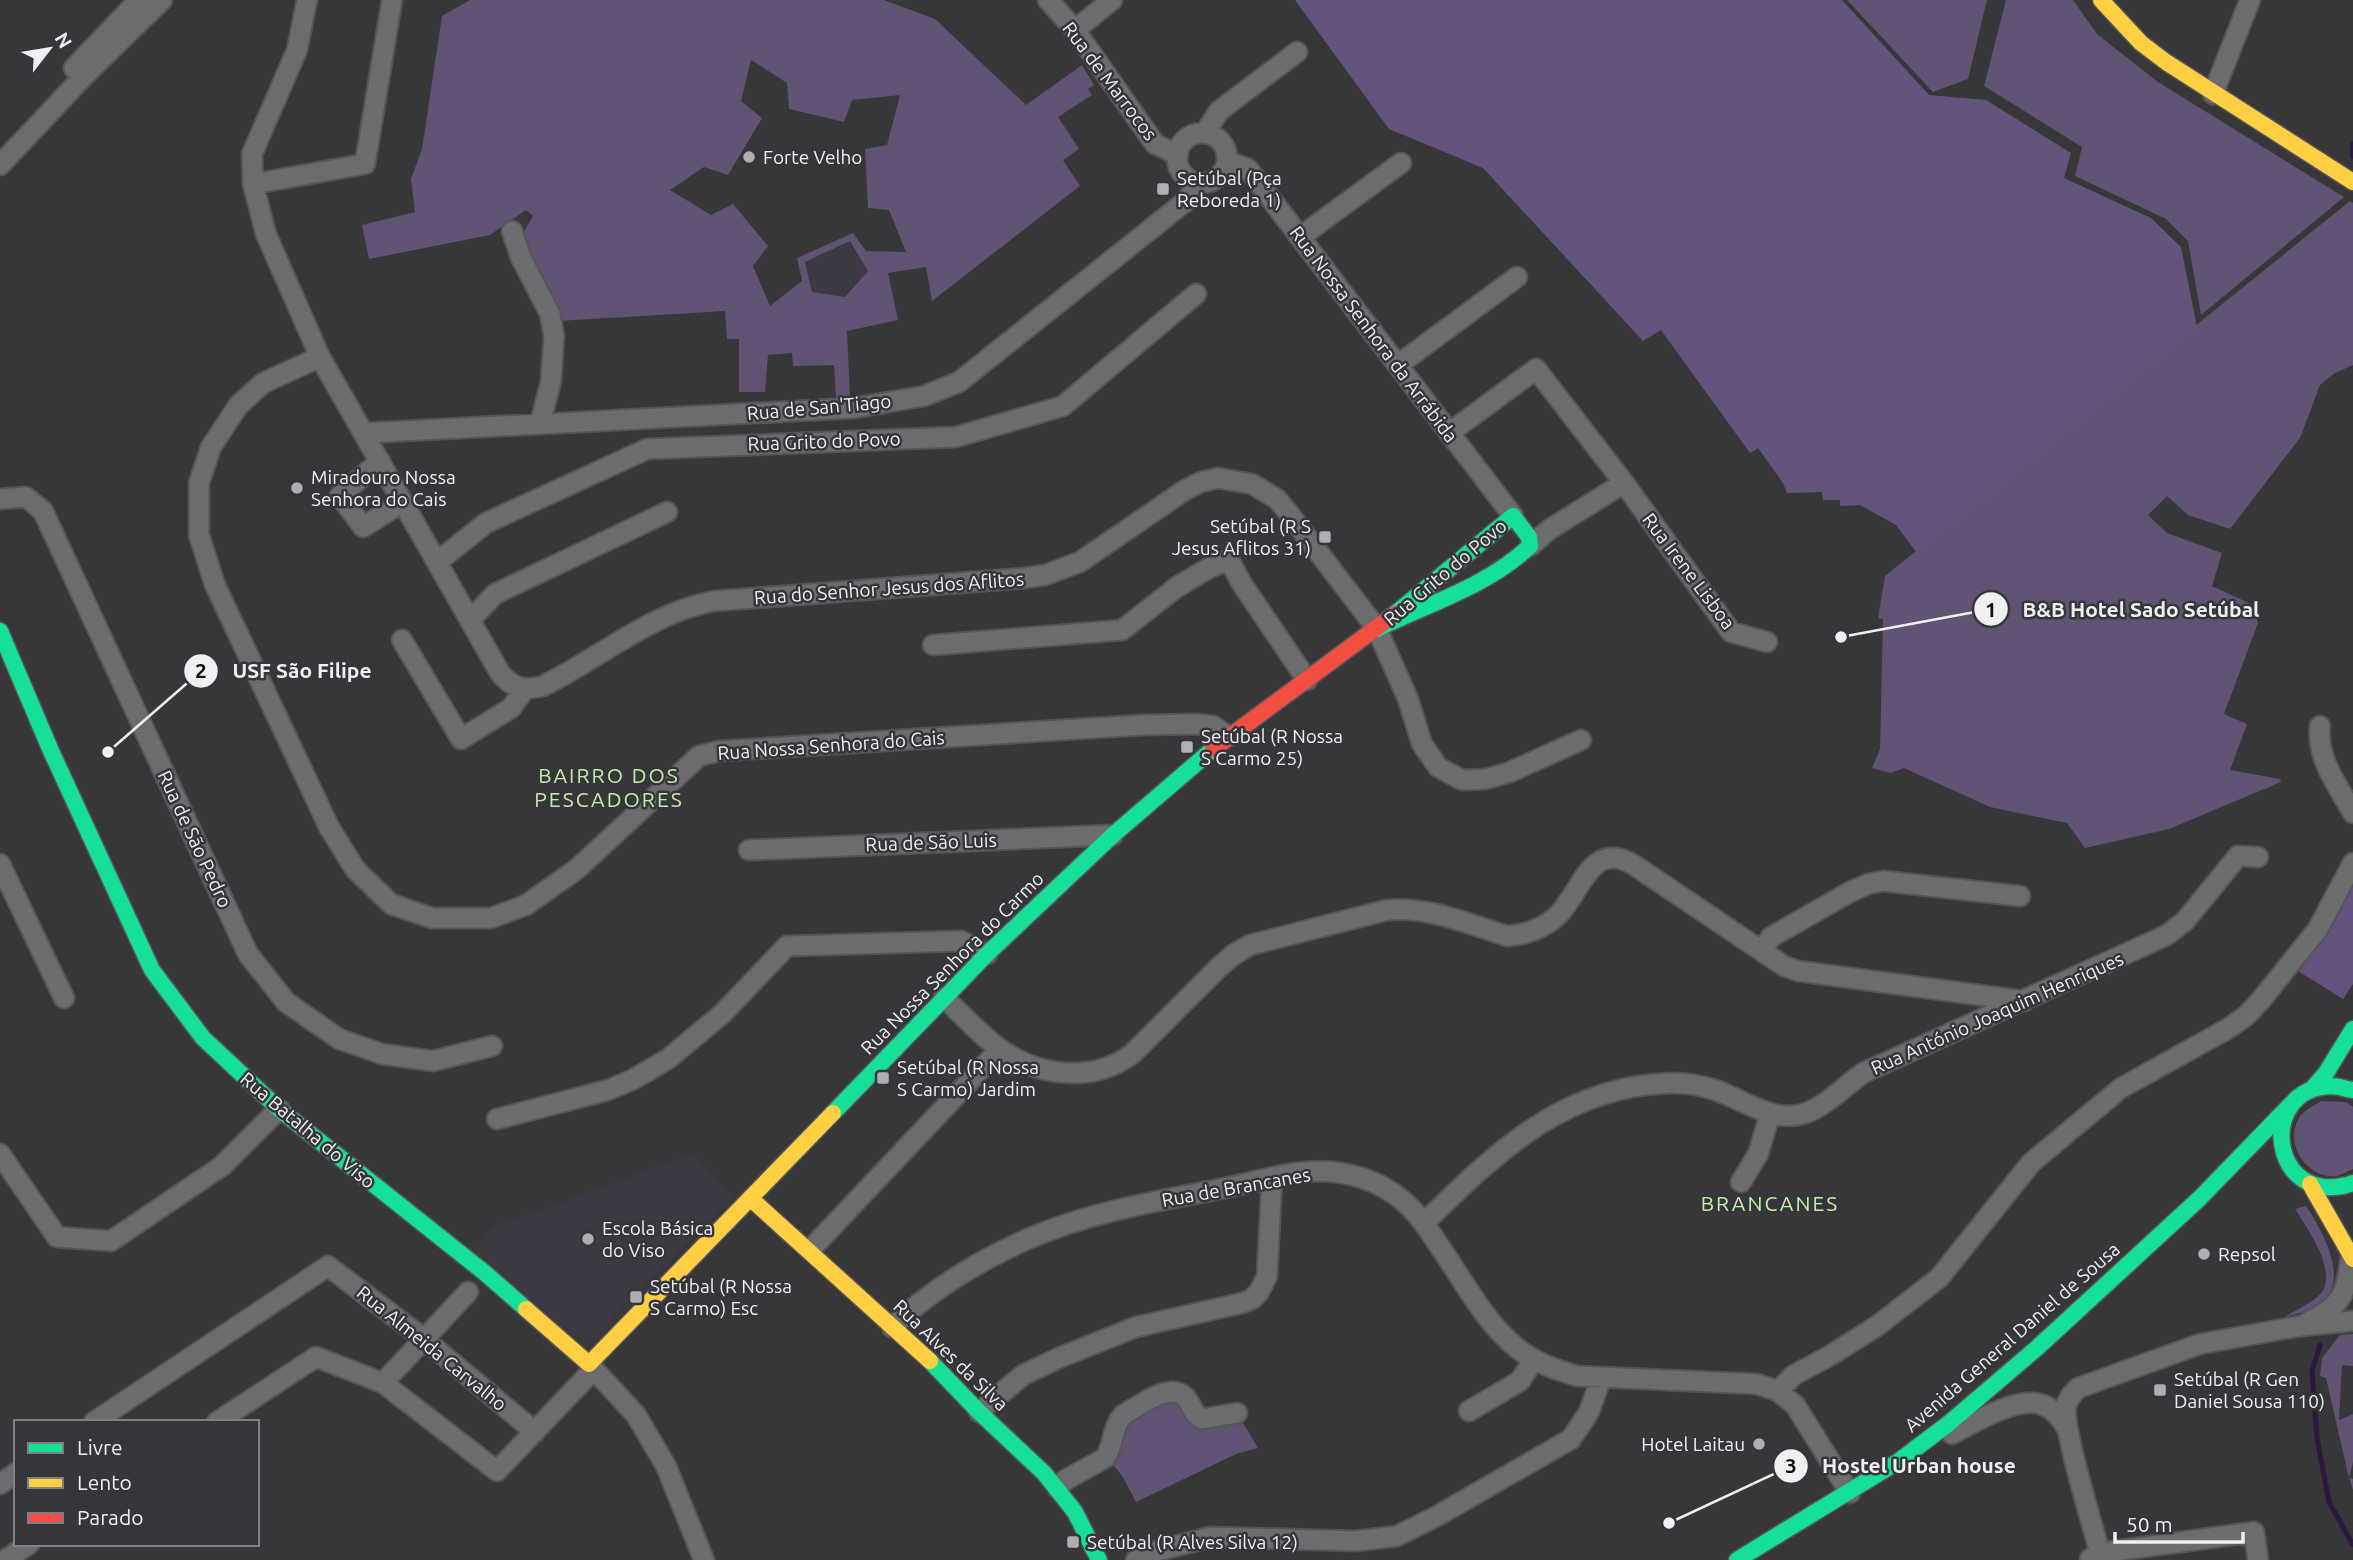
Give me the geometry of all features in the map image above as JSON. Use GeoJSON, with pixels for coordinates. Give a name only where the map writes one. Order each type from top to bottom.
{"type":"FeatureCollection","features":[{"type":"Feature","properties":{"kind":"street"},"geometry":{"type":"LineString","coordinates":[[83,77],[74,68],[139,0]]}},
{"type":"Feature","properties":{"kind":"street"},"geometry":{"type":"LineString","coordinates":[[0,165],[83,77],[162,0]]}},
{"type":"Feature","properties":{"kind":"street"},"geometry":{"type":"LineString","coordinates":[[307,0],[297,50],[252,154],[253,184],[266,234],[320,357],[363,433],[505,680],[525,689]]}},
{"type":"Feature","properties":{"kind":"street"},"geometry":{"type":"LineString","coordinates":[[253,184],[365,164],[392,0]]}},
{"type":"Feature","properties":{"kind":"street","name":"Rua de Marrocos"},"geometry":{"type":"LineString","coordinates":[[1048,0],[1075,30],[1155,144],[1178,155]]}},
{"type":"Feature","properties":{"kind":"street"},"geometry":{"type":"LineString","coordinates":[[1075,30],[1112,0]]}},
{"type":"Feature","properties":{"kind":"street"},"geometry":{"type":"LineString","coordinates":[[2101,0],[2141,43],[2213,94],[2353,182]]}},
{"type":"Feature","properties":{"kind":"street"},"geometry":{"type":"LineString","coordinates":[[2213,94],[2250,0]]}},
{"type":"Feature","properties":{"kind":"street"},"geometry":{"type":"LineString","coordinates":[[1205,133],[1219,111],[1297,52]]}},
{"type":"Feature","properties":{"kind":"street"},"geometry":{"type":"LineString","coordinates":[[1205,133],[1222,143],[1227,161],[1218,177],[1199,183],[1186,177],[1181,170],[1178,155],[1187,138],[1205,133]]}},
{"type":"Feature","properties":{"kind":"street","name":"Rua Nossa Senhora da Arrábida"},"geometry":{"type":"LineString","coordinates":[[1227,161],[1248,169],[1522,531]]}},
{"type":"Feature","properties":{"kind":"street"},"geometry":{"type":"LineString","coordinates":[[1300,237],[1401,163]]}},
{"type":"Feature","properties":{"kind":"street","name":"Rua de San'Tiago"},"geometry":{"type":"LineString","coordinates":[[363,433],[854,408],[924,396],[960,382],[1186,201],[1199,183]]}},
{"type":"Feature","properties":{"kind":"street"},"geometry":{"type":"LineString","coordinates":[[512,231],[521,258],[550,314],[554,336],[551,381],[540,425]]}},
{"type":"Feature","properties":{"kind":"street"},"geometry":{"type":"LineString","coordinates":[[1398,365],[1517,277]]}},
{"type":"Feature","properties":{"kind":"street","name":"Rua Grito do Povo"},"geometry":{"type":"LineString","coordinates":[[437,562],[486,523],[647,449],[956,437],[1063,405],[1196,293]]}},
{"type":"Feature","properties":{"kind":"street","name":"Rua Nossa Senhora do Cais"},"geometry":{"type":"LineString","coordinates":[[320,357],[263,383],[238,406],[211,447],[199,483],[199,535],[215,585],[329,827],[355,869],[391,904],[432,918],[491,918],[526,905],[577,869],[699,756],[719,751],[1195,723],[1213,726],[1228,736]]}},
{"type":"Feature","properties":{"kind":"street","name":"Rua Irene Lisboa"},"geometry":{"type":"LineString","coordinates":[[1449,433],[1536,369],[1624,483],[1731,632],[1767,642]]}},
{"type":"Feature","properties":{"kind":"street"},"geometry":{"type":"LineString","coordinates":[[380,461],[340,496],[363,527],[403,502]]}},
{"type":"Feature","properties":{"kind":"street","name":"Rua do Senhor Jesus dos Aflitos"},"geometry":{"type":"LineString","coordinates":[[402,640],[461,738],[511,708],[525,689],[549,683],[664,616],[697,604],[1045,575],[1080,562],[1185,490],[1218,478],[1252,484],[1277,499],[1377,629],[1408,699],[1422,744],[1438,767],[1462,779],[1486,779],[1510,772],[1581,740]]}},
{"type":"Feature","properties":{"kind":"street"},"geometry":{"type":"LineString","coordinates":[[1377,629],[1398,617],[1485,583],[1514,563],[1522,531],[1550,529],[1624,483]]}},
{"type":"Feature","properties":{"kind":"street","name":"Rua de São Pedro"},"geometry":{"type":"LineString","coordinates":[[0,499],[26,497],[43,511],[248,954],[286,1002],[338,1039],[382,1054],[433,1061],[492,1046]]}},
{"type":"Feature","properties":{"kind":"street"},"geometry":{"type":"LineString","coordinates":[[470,620],[495,594],[667,512]]}},
{"type":"Feature","properties":{"kind":"street","name":"Rua Grito do Povo"},"geometry":{"type":"LineString","coordinates":[[1377,629],[1469,553],[1522,531]]}},
{"type":"Feature","properties":{"kind":"street"},"geometry":{"type":"LineString","coordinates":[[1469,553],[1468,563],[1485,583]]}},
{"type":"Feature","properties":{"kind":"street"},"geometry":{"type":"LineString","coordinates":[[933,645],[1122,630],[1178,587],[1209,568],[1229,560],[1242,584],[1307,680]]}},
{"type":"Feature","properties":{"kind":"street","name":"Rua Nossa Senhora do Carmo"},"geometry":{"type":"LineString","coordinates":[[592,1367],[750,1198],[987,954],[1113,835],[1228,736],[1377,629]]}},
{"type":"Feature","properties":{"kind":"street","name":"Rua Batalha do Viso"},"geometry":{"type":"LineString","coordinates":[[0,631],[51,751],[152,970],[202,1038],[279,1109],[476,1265],[592,1367],[636,1415],[666,1466],[704,1560]]}},
{"type":"Feature","properties":{"kind":"street"},"geometry":{"type":"LineString","coordinates":[[2320,726],[2322,754],[2353,813]]}},
{"type":"Feature","properties":{"kind":"street","name":"Rua de São Luis"},"geometry":{"type":"LineString","coordinates":[[749,850],[1113,835]]}},
{"type":"Feature","properties":{"kind":"street"},"geometry":{"type":"LineString","coordinates":[[944,998],[1000,1049],[1029,1065],[1073,1074],[1108,1068],[1121,1062],[1145,1043],[1218,968],[1251,945],[1374,913],[1404,908],[1420,910],[1507,936],[1518,935],[1548,923],[1558,915],[1593,866],[1601,859],[1611,856],[1623,858],[1784,966],[1798,971],[2024,1001]]}},
{"type":"Feature","properties":{"kind":"street","name":"Rua António Joaquim Henriques"},"geometry":{"type":"LineString","coordinates":[[1423,1223],[1500,1151],[1529,1129],[1567,1107],[1605,1094],[1645,1084],[1676,1083],[1714,1089],[1770,1114],[1788,1116],[1807,1112],[1863,1073],[2167,935],[2185,921],[2238,856],[2258,857]]}},
{"type":"Feature","properties":{"kind":"street"},"geometry":{"type":"LineString","coordinates":[[1850,1493],[1795,1405],[1778,1391],[1794,1375],[1877,1326],[1939,1278],[2031,1163],[2121,1088],[2229,1028],[2246,1015],[2318,929],[2353,863]]}},
{"type":"Feature","properties":{"kind":"street"},"geometry":{"type":"LineString","coordinates":[[0,864],[64,998]]}},
{"type":"Feature","properties":{"kind":"street"},"geometry":{"type":"LineString","coordinates":[[1762,951],[1771,937],[1868,884],[1899,881],[2020,896]]}},
{"type":"Feature","properties":{"kind":"street"},"geometry":{"type":"LineString","coordinates":[[497,1119],[608,1090],[632,1080],[694,1040],[782,951],[793,944],[961,941],[987,954]]}},
{"type":"Feature","properties":{"kind":"street"},"geometry":{"type":"LineString","coordinates":[[2353,1029],[2326,1073],[2288,1109],[2281,1125],[2280,1143],[2294,1172],[2310,1184],[2330,1189],[2353,1183]]}},
{"type":"Feature","properties":{"kind":"street"},"geometry":{"type":"LineString","coordinates":[[810,1250],[1000,1049]]}},
{"type":"Feature","properties":{"kind":"street"},"geometry":{"type":"LineString","coordinates":[[2199,1199],[2305,1093],[2328,1085],[2353,1090]]}},
{"type":"Feature","properties":{"kind":"street"},"geometry":{"type":"LineString","coordinates":[[0,1154],[57,1237],[111,1241],[222,1166],[279,1109]]}},
{"type":"Feature","properties":{"kind":"street"},"geometry":{"type":"LineString","coordinates":[[1741,1182],[1758,1153],[1770,1114]]}},
{"type":"Feature","properties":{"kind":"street"},"geometry":{"type":"LineString","coordinates":[[2272,1168],[2294,1172]]}},
{"type":"Feature","properties":{"kind":"street"},"geometry":{"type":"LineString","coordinates":[[2199,1199],[2237,1173],[2249,1170]]}},
{"type":"Feature","properties":{"kind":"street","name":"Rua de Brancanes"},"geometry":{"type":"LineString","coordinates":[[892,1327],[907,1312],[972,1267],[1056,1227],[1155,1202],[1272,1178],[1333,1172],[1359,1177],[1380,1185],[1403,1200],[1423,1223],[1491,1321],[1509,1341],[1551,1368],[1577,1376],[1757,1384],[1778,1391]]}},
{"type":"Feature","properties":{"kind":"street"},"geometry":{"type":"LineString","coordinates":[[979,1412],[1023,1375],[1117,1333],[1154,1321],[1252,1299],[1265,1285],[1267,1276],[1272,1178]]}},
{"type":"Feature","properties":{"kind":"street"},"geometry":{"type":"LineString","coordinates":[[2300,1326],[2325,1314],[2343,1298],[2352,1257],[2310,1184]]}},
{"type":"Feature","properties":{"kind":"street","name":"Rua Alves da Silva"},"geometry":{"type":"LineString","coordinates":[[750,1198],[935,1365],[979,1412],[1044,1472],[1075,1512],[1099,1560]]}},
{"type":"Feature","properties":{"kind":"street","name":"Avenida General Daniel de Sousa"},"geometry":{"type":"LineString","coordinates":[[1737,1560],[1850,1493],[1948,1424],[2038,1347],[2199,1199]]}},
{"type":"Feature","properties":{"kind":"street","name":"Rua Almeida Carvalho"},"geometry":{"type":"LineString","coordinates":[[96,1420],[328,1266],[424,1339],[535,1432]]}},
{"type":"Feature","properties":{"kind":"street"},"geometry":{"type":"LineString","coordinates":[[383,1383],[468,1292]]}},
{"type":"Feature","properties":{"kind":"street"},"geometry":{"type":"LineString","coordinates":[[2258,1560],[2254,1532],[2095,1557],[2069,1430],[2066,1408],[2069,1398],[2078,1388],[2200,1344],[2300,1326],[2353,1321]]}},
{"type":"Feature","properties":{"kind":"street"},"geometry":{"type":"LineString","coordinates":[[220,1420],[316,1357],[383,1383],[497,1471],[592,1367]]}},
{"type":"Feature","properties":{"kind":"street"},"geometry":{"type":"LineString","coordinates":[[1469,1411],[1520,1381],[1534,1359]]}},
{"type":"Feature","properties":{"kind":"street"},"geometry":{"type":"LineString","coordinates":[[1136,1560],[1150,1553],[1211,1537],[1356,1541],[1397,1536],[1437,1516],[1571,1438],[1589,1412],[1601,1378]]}},
{"type":"Feature","properties":{"kind":"street"},"geometry":{"type":"LineString","coordinates":[[1057,1487],[1105,1458],[1118,1420],[1162,1393],[1176,1391],[1202,1419],[1237,1413]]}},
{"type":"Feature","properties":{"kind":"street"},"geometry":{"type":"LineString","coordinates":[[1899,1461],[1996,1412],[2024,1402],[2042,1404],[2060,1417],[2069,1430]]}},
{"type":"Feature","properties":{"kind":"street"},"geometry":{"type":"LineString","coordinates":[[5,1560],[26,1546]]}},
{"type":"Feature","properties":{"kind":"shaded area"},"geometry":{"type":"Polygon","coordinates":[[[470,0],[884,0],[935,19],[1026,105],[1082,65],[1094,85],[1088,89],[1092,95],[1058,117],[1079,149],[1063,160],[1080,186],[932,301],[926,267],[888,273],[898,320],[847,331],[850,397],[836,397],[834,365],[793,366],[792,353],[768,355],[765,392],[739,392],[739,339],[727,339],[725,311],[558,321],[520,238],[533,216],[526,210],[490,235],[369,259],[362,225],[415,212],[411,179],[422,149],[442,16],[470,0]],[[751,60],[741,101],[762,118],[728,175],[704,167],[670,190],[711,215],[733,204],[768,246],[753,266],[770,306],[802,281],[797,258],[853,233],[866,251],[906,252],[889,210],[868,208],[865,149],[887,145],[900,95],[852,100],[844,122],[789,109],[787,83],[751,60]],[[850,241],[805,262],[812,292],[845,297],[868,271],[850,241]]]}},
{"type":"Feature","properties":{"kind":"shaded area"},"geometry":{"type":"Polygon","coordinates":[[[1295,0],[1842,0],[1929,95],[1986,100],[2071,153],[2064,178],[2151,218],[2181,247],[2197,327],[1916,552],[1896,525],[1860,505],[1840,506],[1840,500],[1823,500],[1822,492],[1787,493],[1758,448],[1750,453],[1661,330],[1643,341],[1483,168],[1389,129],[1295,0]]]}},
{"type":"Feature","properties":{"kind":"shaded area"},"geometry":{"type":"Polygon","coordinates":[[[1847,0],[1987,0],[1968,79],[1933,92],[1847,0]]]}},
{"type":"Feature","properties":{"kind":"shaded area"},"geometry":{"type":"Polygon","coordinates":[[[2006,0],[2073,0],[2097,34],[2158,82],[2344,197],[2201,315],[2188,241],[2166,219],[2075,176],[2082,147],[1984,86],[2006,0]]]}},
{"type":"Feature","properties":{"kind":"shaded area"},"geometry":{"type":"Polygon","coordinates":[[[2350,201],[2353,203],[2353,365],[2335,373],[2320,385],[2300,438],[2230,529],[2188,515],[2167,496],[2148,515],[2167,533],[2222,553],[2212,586],[2253,605],[2258,623],[2224,714],[2247,724],[2230,770],[2280,779],[2281,782],[2169,829],[2085,848],[2067,823],[1990,807],[1904,768],[1890,773],[1872,768],[1880,749],[1883,619],[1878,618],[1885,576],[2350,201]]]}},
{"type":"Feature","properties":{"kind":"shaded area"},"geometry":{"type":"Polygon","coordinates":[[[851,241],[869,271],[845,297],[812,292],[805,262],[851,241]]]}},
{"type":"Feature","properties":{"kind":"shaded area"},"geometry":{"type":"Polygon","coordinates":[[[2353,880],[2353,984],[2343,999],[2293,968],[2353,880]]]}},
{"type":"Feature","properties":{"kind":"shaded area"},"geometry":{"type":"Polygon","coordinates":[[[2321,1101],[2346,1102],[2353,1107],[2353,1169],[2337,1176],[2326,1176],[2317,1172],[2308,1166],[2296,1149],[2295,1128],[2299,1118],[2321,1101]]]}},
{"type":"Feature","properties":{"kind":"shaded area","name":"Escola Básica do Viso"},"geometry":{"type":"Polygon","coordinates":[[[692,1154],[734,1197],[595,1337],[573,1336],[474,1251],[494,1227],[692,1154]]]}},
{"type":"Feature","properties":{"kind":"shaded area"},"geometry":{"type":"Polygon","coordinates":[[[2306,1206],[2332,1258],[2333,1286],[2327,1297],[2316,1307],[2284,1317],[2314,1300],[2326,1283],[2326,1272],[2319,1249],[2295,1209],[2306,1206]]]}},
{"type":"Feature","properties":{"kind":"shaded area"},"geometry":{"type":"Polygon","coordinates":[[[2353,1334],[2353,1366],[2342,1365],[2339,1420],[2353,1414],[2353,1462],[2349,1478],[2326,1378],[2320,1376],[2322,1358],[2340,1335],[2353,1334]]]}},
{"type":"Feature","properties":{"kind":"shaded area"},"geometry":{"type":"Polygon","coordinates":[[[1168,1391],[1194,1413],[1237,1413],[1258,1448],[1236,1454],[1136,1502],[1123,1477],[1111,1462],[1118,1420],[1168,1391]]]}},
{"type":"Feature","properties":{"kind":"waterway"},"geometry":{"type":"LineString","coordinates":[[2353,144],[2353,157]]}},
{"type":"Feature","properties":{"kind":"waterway"},"geometry":{"type":"LineString","coordinates":[[2320,1345],[2312,1371],[2317,1438],[2329,1502],[2353,1545]]}},
{"type":"Feature","properties":{"kind":"traffic: fast"},"geometry":{"type":"LineString","coordinates":[[1377,629],[1495,573],[1530,546],[1529,537],[1513,516],[1395,614]]}},
{"type":"Feature","properties":{"kind":"traffic: fast"},"geometry":{"type":"LineString","coordinates":[[0,631],[51,751],[152,970],[203,1038],[279,1109],[485,1273],[526,1309]]}},
{"type":"Feature","properties":{"kind":"traffic: fast"},"geometry":{"type":"LineString","coordinates":[[833,1113],[987,954],[1113,835],[1213,749]]}},
{"type":"Feature","properties":{"kind":"traffic: fast"},"geometry":{"type":"LineString","coordinates":[[2312,1089],[2326,1073],[2353,1029]]}},
{"type":"Feature","properties":{"kind":"traffic: fast"},"geometry":{"type":"LineString","coordinates":[[2353,1090],[2331,1086],[2307,1092],[2291,1106],[2283,1125],[2282,1146],[2290,1165],[2304,1180],[2325,1187],[2353,1183]]}},
{"type":"Feature","properties":{"kind":"traffic: fast"},"geometry":{"type":"LineString","coordinates":[[1737,1560],[1899,1461],[1948,1424],[2038,1347],[2199,1199],[2298,1097]]}},
{"type":"Feature","properties":{"kind":"traffic: fast"},"geometry":{"type":"LineString","coordinates":[[930,1361],[1044,1473],[1075,1512],[1099,1560]]}},
{"type":"Feature","properties":{"kind":"traffic: slow"},"geometry":{"type":"LineString","coordinates":[[2101,0],[2141,43],[2166,62],[2353,182]]}},
{"type":"Feature","properties":{"kind":"traffic: slow"},"geometry":{"type":"LineString","coordinates":[[526,1309],[589,1364],[833,1113]]}},
{"type":"Feature","properties":{"kind":"traffic: slow"},"geometry":{"type":"LineString","coordinates":[[2310,1184],[2353,1259]]}},
{"type":"Feature","properties":{"kind":"traffic: slow"},"geometry":{"type":"LineString","coordinates":[[750,1198],[930,1361]]}},
{"type":"Feature","properties":{"kind":"traffic: jam"},"geometry":{"type":"LineString","coordinates":[[1213,749],[1395,614]]}},
{"type":"Feature","properties":{"kind":"place","name":"Forte Velho"},"geometry":{"type":"Point","coordinates":[749,157]}},
{"type":"Feature","properties":{"kind":"place","name":"Setúbal (Pça Reboreda 1)"},"geometry":{"type":"Point","coordinates":[1163,189]}},
{"type":"Feature","properties":{"kind":"place","name":"Miradouro Nossa Senhora do Cais"},"geometry":{"type":"Point","coordinates":[297,488]}},
{"type":"Feature","properties":{"kind":"place","name":"Setúbal (R S Jesus Aflitos 31)"},"geometry":{"type":"Point","coordinates":[1325,537]}},
{"type":"Feature","properties":{"kind":"place","name":"B&B Hotel Sado Setúbal"},"geometry":{"type":"Point","coordinates":[1841,637]}},
{"type":"Feature","properties":{"kind":"place","name":"Setúbal (R Nossa S Carmo 25)"},"geometry":{"type":"Point","coordinates":[1187,747]}},
{"type":"Feature","properties":{"kind":"place","name":"USF São Filipe"},"geometry":{"type":"Point","coordinates":[108,752]}},
{"type":"Feature","properties":{"kind":"place","name":"Setúbal (R Nossa S Carmo) Jardim"},"geometry":{"type":"Point","coordinates":[883,1078]}},
{"type":"Feature","properties":{"kind":"place","name":"Escola Básica do Viso"},"geometry":{"type":"Point","coordinates":[588,1239]}},
{"type":"Feature","properties":{"kind":"place","name":"Repsol"},"geometry":{"type":"Point","coordinates":[2204,1254]}},
{"type":"Feature","properties":{"kind":"place","name":"Setúbal (R Nossa S Carmo) Esc"},"geometry":{"type":"Point","coordinates":[636,1297]}},
{"type":"Feature","properties":{"kind":"place","name":"Setúbal (R Gen Daniel Sousa 110)"},"geometry":{"type":"Point","coordinates":[2160,1390]}},
{"type":"Feature","properties":{"kind":"place","name":"Hotel Laitau"},"geometry":{"type":"Point","coordinates":[1759,1444]}},
{"type":"Feature","properties":{"kind":"place","name":"Hostel Urban house"},"geometry":{"type":"Point","coordinates":[1669,1523]}},
{"type":"Feature","properties":{"kind":"place","name":"Setúbal (R Alves Silva 12)"},"geometry":{"type":"Point","coordinates":[1073,1542]}},
{"type":"Feature","properties":{"kind":"district","name":"BAIRRO DOS PESCADORES"},"geometry":{"type":"Point","coordinates":[609,788]}},
{"type":"Feature","properties":{"kind":"district","name":"BRANCANES"},"geometry":{"type":"Point","coordinates":[1770,1204]}}]}
